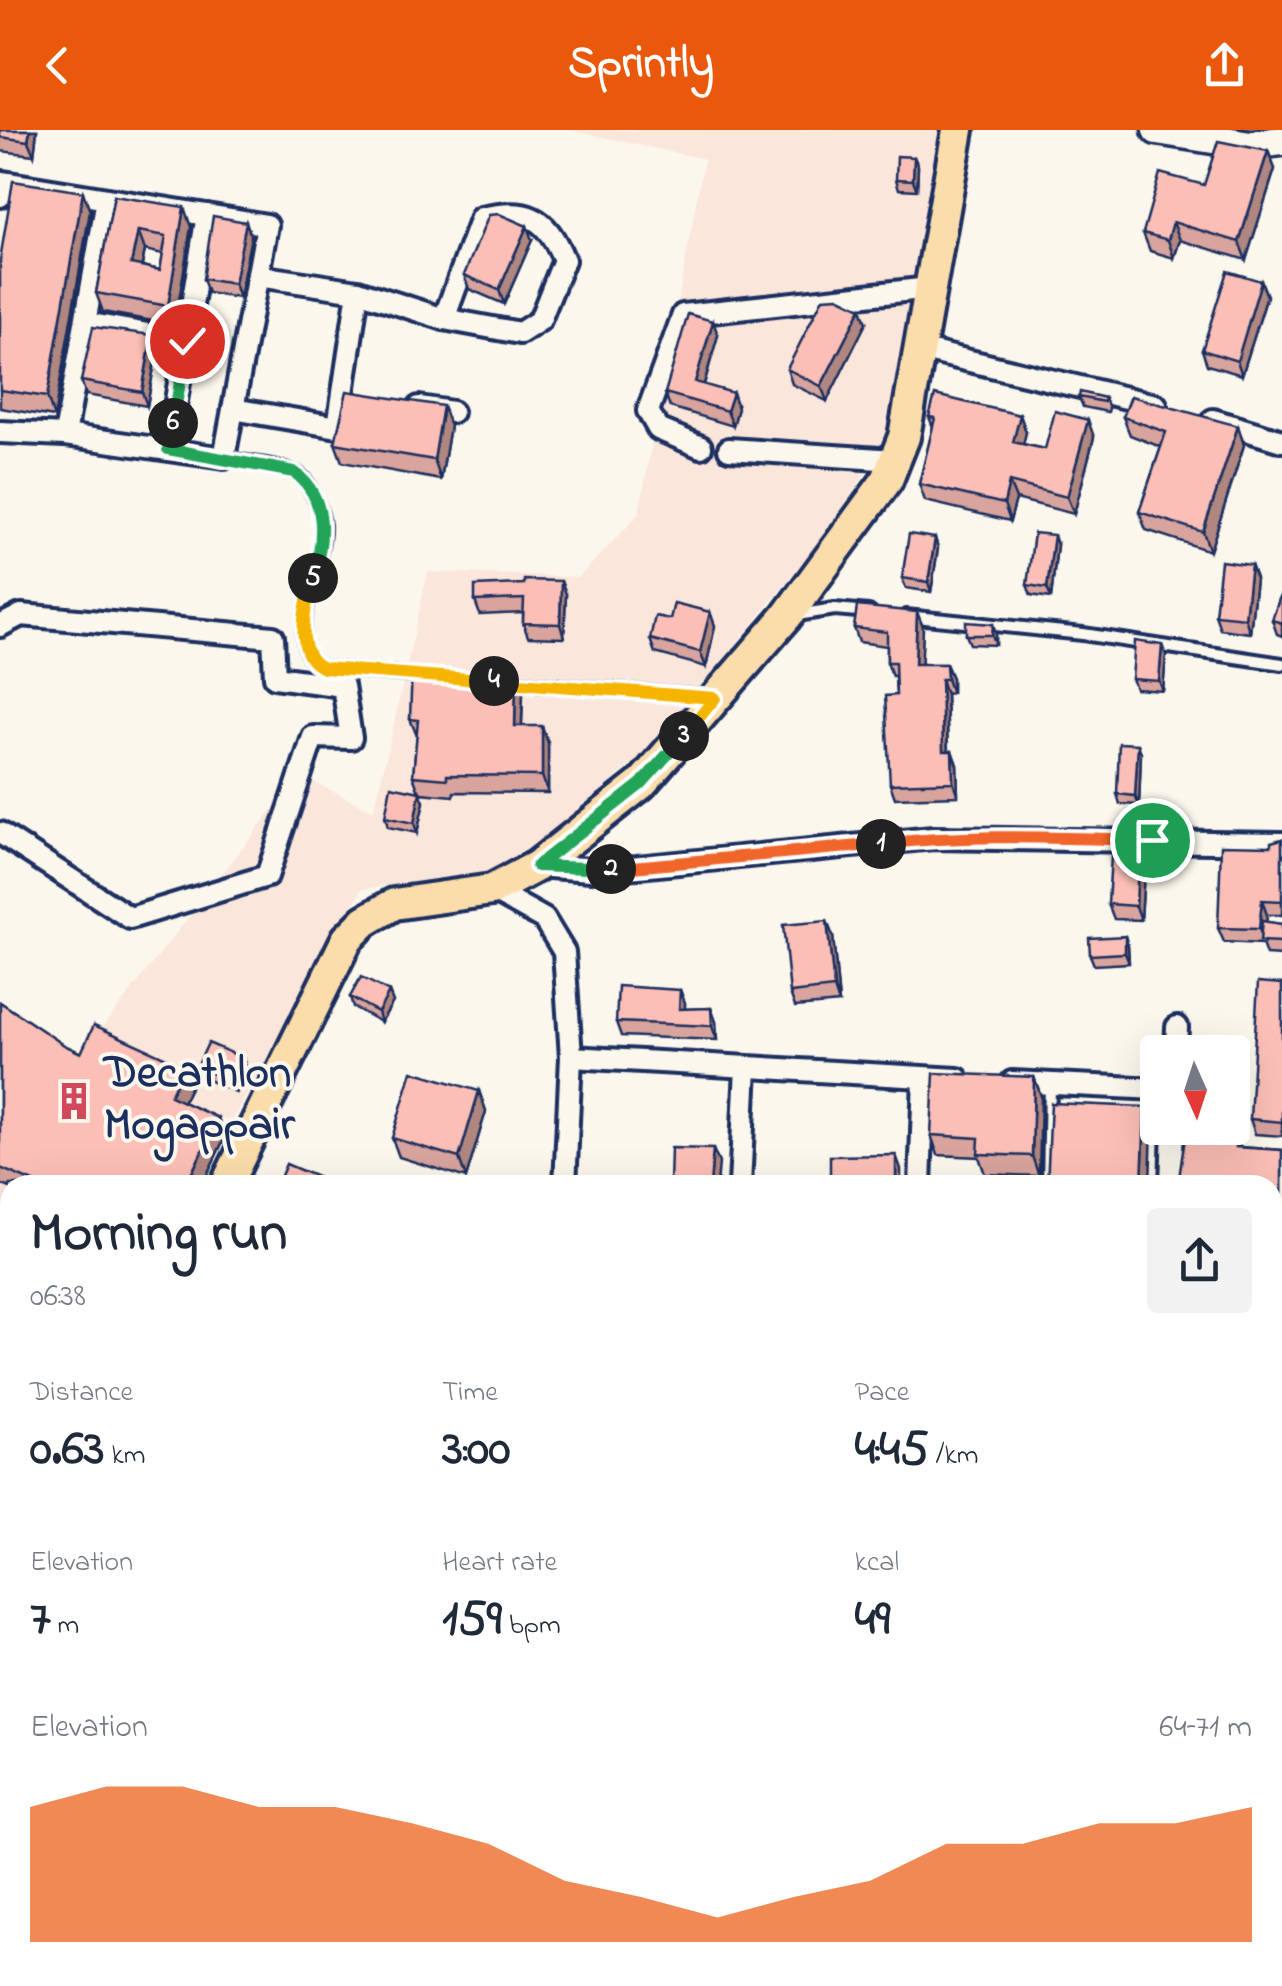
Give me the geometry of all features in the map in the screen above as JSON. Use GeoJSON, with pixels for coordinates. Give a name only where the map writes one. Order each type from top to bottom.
{"type":"FeatureCollection","features":[{"type":"Feature","properties":{"kind":"main road"},"geometry":{"type":"LineString","coordinates":[[231,1175],[347,939],[365,921],[394,904],[492,890],[537,866],[641,784],[786,617],[887,480],[904,437],[958,130]]}},
{"type":"Feature","properties":{"kind":"street"},"geometry":{"type":"LineString","coordinates":[[1158,130],[1250,145],[1282,142]]}},
{"type":"Feature","properties":{"kind":"street"},"geometry":{"type":"LineString","coordinates":[[0,196],[3,182],[267,225],[224,458],[65,435],[0,432]]}},
{"type":"Feature","properties":{"kind":"street"},"geometry":{"type":"LineString","coordinates":[[65,435],[107,200]]}},
{"type":"Feature","properties":{"kind":"street"},"geometry":{"type":"LineString","coordinates":[[258,276],[358,290],[444,319],[520,333],[540,320],[564,260],[555,238],[539,219],[510,212],[481,218],[444,319]]}},
{"type":"Feature","properties":{"kind":"street"},"geometry":{"type":"LineString","coordinates":[[168,449],[207,215]]}},
{"type":"Feature","properties":{"kind":"street"},"geometry":{"type":"LineString","coordinates":[[700,448],[658,428],[648,411],[683,315],[930,288]]}},
{"type":"Feature","properties":{"kind":"street"},"geometry":{"type":"LineString","coordinates":[[233,409],[338,427],[352,396],[358,290]]}},
{"type":"Feature","properties":{"kind":"street"},"geometry":{"type":"LineString","coordinates":[[86,323],[187,341]]}},
{"type":"Feature","properties":{"kind":"street"},"geometry":{"type":"LineString","coordinates":[[919,349],[1177,410],[1282,441]]}},
{"type":"Feature","properties":{"kind":"street"},"geometry":{"type":"LineString","coordinates":[[397,404],[452,412]]}},
{"type":"Feature","properties":{"kind":"street"},"geometry":{"type":"LineString","coordinates":[[728,449],[895,460]]}},
{"type":"Feature","properties":{"kind":"street"},"geometry":{"type":"LineString","coordinates":[[0,626],[21,614],[273,637],[275,678],[343,686],[351,738],[313,737],[267,876],[130,918],[0,832]]}},
{"type":"Feature","properties":{"kind":"street"},"geometry":{"type":"LineString","coordinates":[[537,866],[591,870],[636,867],[933,838],[1282,843]]}},
{"type":"Feature","properties":{"kind":"street"},"geometry":{"type":"LineString","coordinates":[[492,890],[544,919],[564,952],[570,1057],[564,1175]]}},
{"type":"Feature","properties":{"kind":"street"},"geometry":{"type":"LineString","coordinates":[[1177,1027],[1177,1035]]}},
{"type":"Feature","properties":{"kind":"street"},"geometry":{"type":"LineString","coordinates":[[570,1057],[1140,1088]]}},
{"type":"Feature","properties":{"kind":"street"},"geometry":{"type":"LineString","coordinates":[[741,1175],[746,1068]]}},
{"type":"Feature","properties":{"kind":"street"},"geometry":{"type":"LineString","coordinates":[[920,1175],[924,1078]]}},
{"type":"Feature","properties":{"kind":"street"},"geometry":{"type":"LineString","coordinates":[[1171,1175],[1172,1145]]}},
{"type":"Feature","properties":{"kind":"lane"},"geometry":{"type":"LineString","coordinates":[[224,458],[294,472],[306,480],[316,500],[323,524],[322,540],[308,595],[304,652],[313,664],[442,677]]}},
{"type":"Feature","properties":{"kind":"lane"},"geometry":{"type":"LineString","coordinates":[[786,617],[835,609],[873,612]]}},
{"type":"Feature","properties":{"kind":"lane"},"geometry":{"type":"LineString","coordinates":[[892,614],[1082,634],[1282,664]]}},
{"type":"Feature","properties":{"kind":"lane"},"geometry":{"type":"LineString","coordinates":[[500,682],[715,698]]}},
{"type":"Feature","properties":{"kind":"lane"},"geometry":{"type":"LineString","coordinates":[[1048,1175],[1050,1084]]}},
{"type":"Feature","properties":{"kind":"shaded area"},"geometry":{"type":"Polygon","coordinates":[[[570,130],[947,130],[892,430],[835,522],[662,737],[510,871],[362,889],[231,1122],[79,1058],[299,775],[374,811],[428,572],[579,577],[639,514],[704,159],[570,130]]]}},
{"type":"Feature","properties":{"kind":"building"},"geometry":{"type":"Polygon","coordinates":[[[0,130],[30,130],[28,141],[0,137],[0,130]]]}},
{"type":"Feature","properties":{"kind":"building"},"geometry":{"type":"Polygon","coordinates":[[[1218,141],[1268,151],[1239,242],[1173,222],[1168,240],[1143,233],[1160,173],[1204,185],[1218,141]]]}},
{"type":"Feature","properties":{"kind":"building"},"geometry":{"type":"Polygon","coordinates":[[[897,156],[914,157],[913,180],[896,179],[897,156]]]}},
{"type":"Feature","properties":{"kind":"building"},"geometry":{"type":"Polygon","coordinates":[[[13,181],[83,192],[47,397],[0,390],[0,260],[13,181]]]}},
{"type":"Feature","properties":{"kind":"building"},"geometry":{"type":"Polygon","coordinates":[[[114,196],[184,207],[168,306],[96,293],[114,196]],[[138,231],[131,264],[160,270],[166,236],[138,231]]]}},
{"type":"Feature","properties":{"kind":"building"},"geometry":{"type":"Polygon","coordinates":[[[499,214],[527,226],[499,290],[464,275],[489,215],[499,214]]]}},
{"type":"Feature","properties":{"kind":"building"},"geometry":{"type":"Polygon","coordinates":[[[213,216],[246,222],[234,284],[203,279],[213,216]]]}},
{"type":"Feature","properties":{"kind":"building"},"geometry":{"type":"Polygon","coordinates":[[[1227,271],[1261,281],[1237,361],[1202,350],[1227,271]]]}},
{"type":"Feature","properties":{"kind":"building"},"geometry":{"type":"Polygon","coordinates":[[[838,297],[861,308],[821,386],[787,369],[823,298],[838,297]]]}},
{"type":"Feature","properties":{"kind":"building"},"geometry":{"type":"Polygon","coordinates":[[[688,314],[713,321],[695,382],[733,393],[727,411],[665,393],[688,314]]]}},
{"type":"Feature","properties":{"kind":"building"},"geometry":{"type":"Polygon","coordinates":[[[93,327],[152,335],[142,392],[81,381],[93,327]]]}},
{"type":"Feature","properties":{"kind":"building"},"geometry":{"type":"Polygon","coordinates":[[[347,391],[443,406],[434,460],[335,443],[347,391]]]}},
{"type":"Feature","properties":{"kind":"building"},"geometry":{"type":"Polygon","coordinates":[[[1080,392],[1105,398],[1104,402],[1079,397],[1080,392]]]}},
{"type":"Feature","properties":{"kind":"building"},"geometry":{"type":"Polygon","coordinates":[[[935,395],[1020,415],[1013,442],[1045,449],[1055,411],[1088,420],[1067,497],[1009,482],[1004,504],[919,484],[935,418],[929,417],[935,395]]]}},
{"type":"Feature","properties":{"kind":"building"},"geometry":{"type":"Polygon","coordinates":[[[1131,396],[1238,426],[1203,532],[1139,512],[1166,432],[1123,417],[1131,396]]]}},
{"type":"Feature","properties":{"kind":"building"},"geometry":{"type":"Polygon","coordinates":[[[1034,533],[1054,535],[1047,588],[1027,585],[1034,533]]]}},
{"type":"Feature","properties":{"kind":"building"},"geometry":{"type":"Polygon","coordinates":[[[909,534],[935,538],[928,582],[902,578],[909,534]]]}},
{"type":"Feature","properties":{"kind":"building"},"geometry":{"type":"Polygon","coordinates":[[[1221,561],[1251,565],[1245,618],[1215,615],[1221,561]]]}},
{"type":"Feature","properties":{"kind":"building"},"geometry":{"type":"Polygon","coordinates":[[[524,580],[561,581],[560,624],[523,623],[524,599],[475,601],[475,586],[524,584],[524,580]]]}},
{"type":"Feature","properties":{"kind":"building"},"geometry":{"type":"Polygon","coordinates":[[[1282,591],[1282,623],[1272,620],[1282,591]]]}},
{"type":"Feature","properties":{"kind":"building"},"geometry":{"type":"Polygon","coordinates":[[[674,603],[710,612],[700,652],[650,639],[655,616],[670,619],[674,603]]]}},
{"type":"Feature","properties":{"kind":"building"},"geometry":{"type":"Polygon","coordinates":[[[857,606],[917,612],[915,664],[946,664],[947,679],[941,679],[943,751],[952,751],[953,782],[890,784],[885,696],[896,695],[895,662],[887,662],[887,632],[854,628],[857,606]]]}},
{"type":"Feature","properties":{"kind":"building"},"geometry":{"type":"Polygon","coordinates":[[[966,622],[993,624],[992,635],[966,635],[966,622]]]}},
{"type":"Feature","properties":{"kind":"building"},"geometry":{"type":"Polygon","coordinates":[[[1135,641],[1162,645],[1159,681],[1132,679],[1135,641]]]}},
{"type":"Feature","properties":{"kind":"building"},"geometry":{"type":"Polygon","coordinates":[[[412,668],[516,675],[515,726],[542,726],[542,776],[413,776],[418,720],[410,719],[412,668]]]}},
{"type":"Feature","properties":{"kind":"building"},"geometry":{"type":"Polygon","coordinates":[[[1119,743],[1138,744],[1135,796],[1117,794],[1119,743]]]}},
{"type":"Feature","properties":{"kind":"building"},"geometry":{"type":"Polygon","coordinates":[[[391,786],[420,792],[414,823],[385,817],[391,786]]]}},
{"type":"Feature","properties":{"kind":"building"},"geometry":{"type":"Polygon","coordinates":[[[1282,839],[1282,901],[1262,900],[1259,929],[1218,928],[1221,845],[1271,846],[1271,842],[1282,839]]]}},
{"type":"Feature","properties":{"kind":"building"},"geometry":{"type":"Polygon","coordinates":[[[1112,840],[1139,840],[1136,906],[1108,904],[1112,840]]]}},
{"type":"Feature","properties":{"kind":"building"},"geometry":{"type":"Polygon","coordinates":[[[827,921],[834,988],[790,993],[783,925],[827,921]]]}},
{"type":"Feature","properties":{"kind":"building"},"geometry":{"type":"Polygon","coordinates":[[[1262,921],[1282,924],[1282,942],[1260,941],[1262,921]]]}},
{"type":"Feature","properties":{"kind":"building"},"geometry":{"type":"Polygon","coordinates":[[[1125,936],[1125,953],[1090,955],[1089,938],[1125,936]]]}},
{"type":"Feature","properties":{"kind":"building"},"geometry":{"type":"Polygon","coordinates":[[[361,977],[389,992],[378,1012],[350,997],[361,977]]]}},
{"type":"Feature","properties":{"kind":"building"},"geometry":{"type":"Polygon","coordinates":[[[1258,982],[1282,984],[1282,1122],[1250,1119],[1258,982]]]}},
{"type":"Feature","properties":{"kind":"building"},"geometry":{"type":"Polygon","coordinates":[[[618,986],[680,990],[679,1009],[711,1008],[712,1026],[616,1022],[618,986]]]}},
{"type":"Feature","properties":{"kind":"building","name":"Decathlon Mogappair"},"geometry":{"type":"Polygon","coordinates":[[[0,1002],[81,1053],[94,1025],[184,1066],[170,1096],[218,1118],[191,1175],[16,1175],[0,1168],[0,1002]]]}},
{"type":"Feature","properties":{"kind":"building"},"geometry":{"type":"Polygon","coordinates":[[[208,1043],[243,1058],[232,1082],[197,1067],[208,1043]]]}},
{"type":"Feature","properties":{"kind":"building"},"geometry":{"type":"Polygon","coordinates":[[[412,1071],[479,1091],[459,1158],[392,1138],[412,1071]]]}},
{"type":"Feature","properties":{"kind":"building"},"geometry":{"type":"Polygon","coordinates":[[[934,1073],[1034,1077],[1032,1156],[978,1154],[979,1138],[931,1135],[934,1073]]]}},
{"type":"Feature","properties":{"kind":"building"},"geometry":{"type":"Polygon","coordinates":[[[1051,1103],[1140,1107],[1142,1175],[1047,1175],[1051,1103]]]}},
{"type":"Feature","properties":{"kind":"building"},"geometry":{"type":"Polygon","coordinates":[[[1184,1145],[1282,1150],[1282,1175],[1179,1175],[1184,1145]]]}},
{"type":"Feature","properties":{"kind":"building"},"geometry":{"type":"Polygon","coordinates":[[[671,1148],[713,1149],[711,1175],[670,1175],[671,1148]]]}},
{"type":"Feature","properties":{"kind":"building"},"geometry":{"type":"Polygon","coordinates":[[[896,1155],[896,1175],[830,1175],[830,1156],[896,1155]]]}},
{"type":"Feature","properties":{"kind":"building"},"geometry":{"type":"Polygon","coordinates":[[[286,1164],[312,1175],[281,1175],[286,1164]]]}},
{"type":"Feature","properties":{"kind":"place","name":"Decathlon Mogappair"},"geometry":{"type":"Point","coordinates":[74,1101]}},
{"type":"Feature","properties":{"kind":"route"},"geometry":{"type":"LineString","coordinates":[[187,341],[168,449],[294,472],[306,480],[316,500],[323,524],[320,555],[308,595],[304,652],[313,664],[324,668],[715,698],[641,784],[537,866],[591,870],[636,867],[933,838],[1152,840]]}}]}
